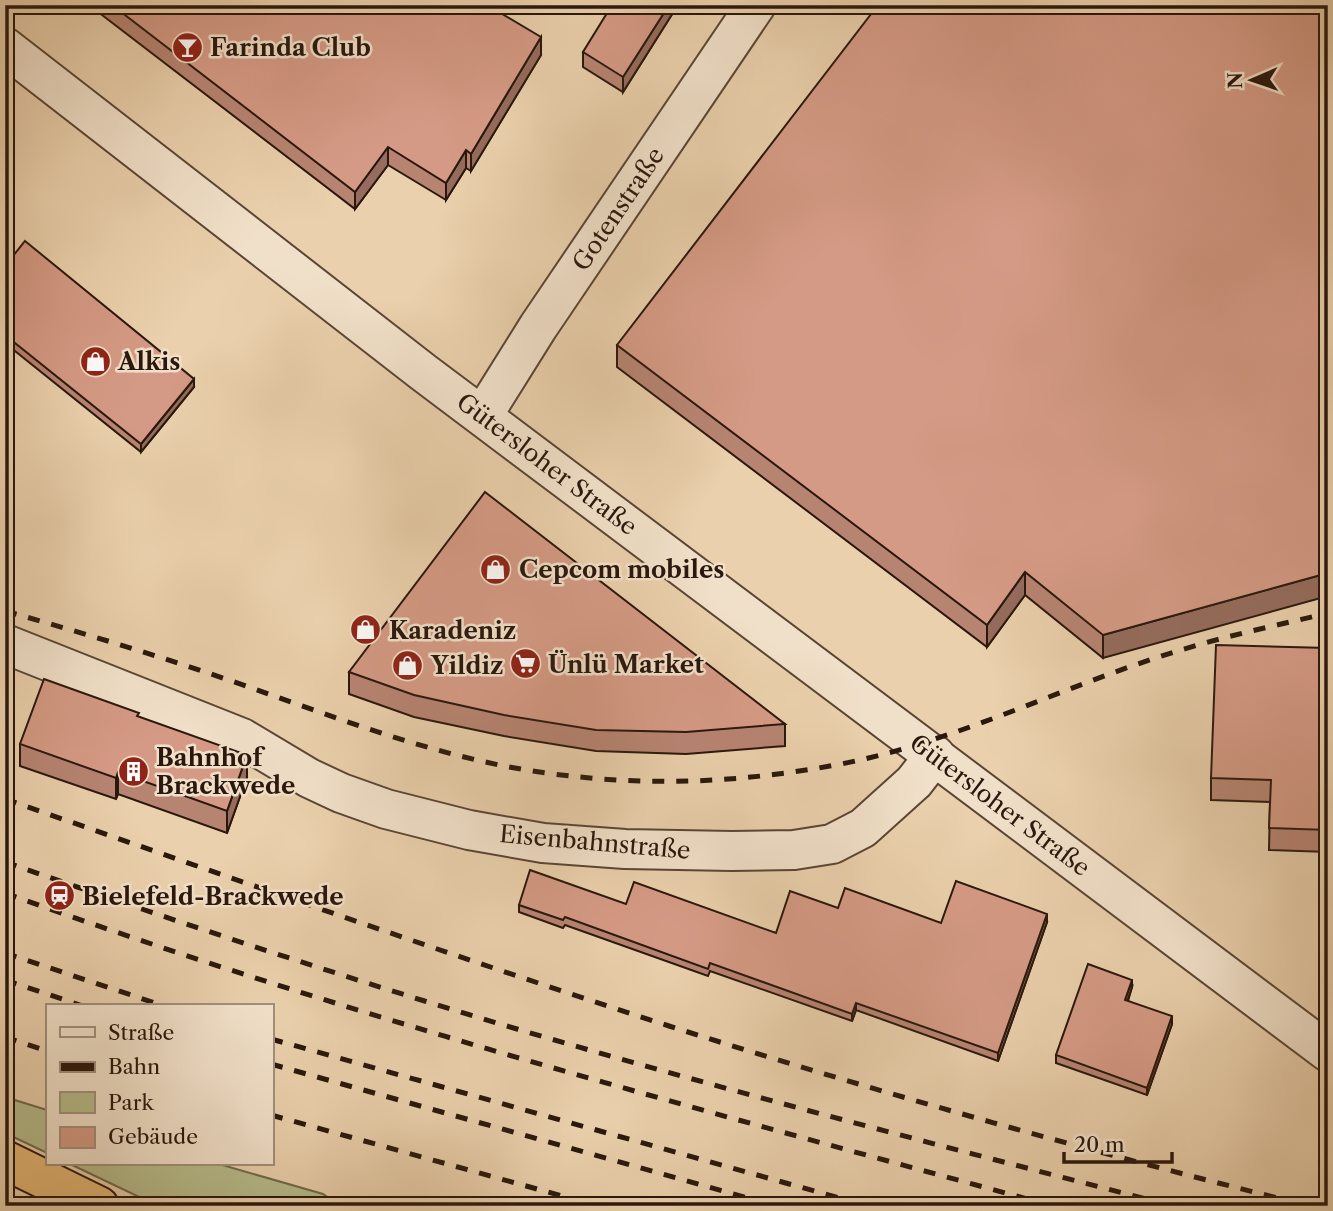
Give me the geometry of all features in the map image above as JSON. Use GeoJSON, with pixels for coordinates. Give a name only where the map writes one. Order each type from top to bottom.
{"type":"FeatureCollection","features":[{"type":"Feature","properties":{"kind":"highway"},"geometry":{"type":"LineString","coordinates":[[5,1160],[99,1206]]}},
{"type":"Feature","properties":{"kind":"street","name":"Gotenstraße"},"geometry":{"type":"LineString","coordinates":[[483,415],[538,327],[756,5]]}},
{"type":"Feature","properties":{"kind":"street","name":"Gütersloher Straße"},"geometry":{"type":"LineString","coordinates":[[5,47],[336,305],[1328,1052]]}},
{"type":"Feature","properties":{"kind":"street","name":"Eisenbahnstraße"},"geometry":{"type":"LineString","coordinates":[[5,644],[242,738],[309,778],[341,793],[386,809],[458,827],[543,843],[625,849],[732,851],[794,850],[832,844],[863,828],[914,782],[935,755]]}},
{"type":"Feature","properties":{"kind":"green space"},"geometry":{"type":"Polygon","coordinates":[[[5,1097],[46,1110],[46,1153],[5,1133],[5,1097]]]}},
{"type":"Feature","properties":{"kind":"green space"},"geometry":{"type":"Polygon","coordinates":[[[74,1166],[226,1166],[323,1194],[340,1206],[158,1206],[74,1166]]]}},
{"type":"Feature","properties":{"kind":"building"},"geometry":{"type":"Polygon","coordinates":[[[112,5],[487,5],[541,37],[471,154],[466,150],[446,183],[388,147],[355,192],[112,5]]]}},
{"type":"Feature","properties":{"kind":"building"},"geometry":{"type":"Polygon","coordinates":[[[612,5],[669,5],[623,77],[583,52],[612,5]]]}},
{"type":"Feature","properties":{"kind":"building"},"geometry":{"type":"Polygon","coordinates":[[[878,5],[1328,5],[1328,573],[1103,635],[1025,572],[987,625],[617,345],[878,5]]]}},
{"type":"Feature","properties":{"kind":"building","name":"Alkis"},"geometry":{"type":"Polygon","coordinates":[[[25,241],[194,379],[141,444],[5,335],[5,266],[25,241]]]}},
{"type":"Feature","properties":{"kind":"building","name":"Ünlü Market"},"geometry":{"type":"Polygon","coordinates":[[[485,492],[785,724],[686,732],[596,730],[504,715],[414,695],[349,672],[485,492]]]}},
{"type":"Feature","properties":{"kind":"building"},"geometry":{"type":"Polygon","coordinates":[[[1216,645],[1328,648],[1328,830],[1269,828],[1271,780],[1211,778],[1216,645]]]}},
{"type":"Feature","properties":{"kind":"building","name":"Bahnhof Brackwede"},"geometry":{"type":"Polygon","coordinates":[[[44,679],[247,755],[227,811],[118,772],[116,778],[20,744],[44,679]]]}},
{"type":"Feature","properties":{"kind":"building"},"geometry":{"type":"Polygon","coordinates":[[[530,870],[626,904],[634,882],[776,933],[790,891],[838,908],[845,888],[941,923],[956,881],[1047,914],[998,1053],[856,1003],[852,1014],[710,963],[708,969],[565,917],[563,920],[519,905],[530,870]]]}},
{"type":"Feature","properties":{"kind":"building"},"geometry":{"type":"Polygon","coordinates":[[[1088,964],[1132,980],[1125,1000],[1172,1016],[1147,1088],[1056,1055],[1088,964]]]}},
{"type":"Feature","properties":{"kind":"railway"},"geometry":{"type":"LineString","coordinates":[[5,611],[158,657],[433,749],[546,773],[658,781],[767,775],[841,764],[885,754],[970,727],[1181,650],[1328,613]]}},
{"type":"Feature","properties":{"kind":"railway"},"geometry":{"type":"LineString","coordinates":[[5,799],[502,971],[748,1051],[988,1121],[1310,1206]]}},
{"type":"Feature","properties":{"kind":"railway"},"geometry":{"type":"LineString","coordinates":[[5,862],[388,990],[517,1029],[762,1098],[1173,1206]]}},
{"type":"Feature","properties":{"kind":"railway"},"geometry":{"type":"LineString","coordinates":[[5,893],[264,981],[395,1021],[1053,1206]]}},
{"type":"Feature","properties":{"kind":"railway"},"geometry":{"type":"LineString","coordinates":[[5,953],[158,1004]]}},
{"type":"Feature","properties":{"kind":"railway"},"geometry":{"type":"LineString","coordinates":[[5,980],[77,1004]]}},
{"type":"Feature","properties":{"kind":"railway"},"geometry":{"type":"LineString","coordinates":[[5,1037],[46,1051]]}},
{"type":"Feature","properties":{"kind":"railway"},"geometry":{"type":"LineString","coordinates":[[273,1040],[868,1206]]}},
{"type":"Feature","properties":{"kind":"railway"},"geometry":{"type":"LineString","coordinates":[[273,1065],[776,1206]]}},
{"type":"Feature","properties":{"kind":"railway"},"geometry":{"type":"LineString","coordinates":[[273,1116],[598,1206]]}},
{"type":"Feature","properties":{"kind":"place","name":"Farinda Club"},"geometry":{"type":"Point","coordinates":[187,47]}},
{"type":"Feature","properties":{"kind":"place","name":"Alkis"},"geometry":{"type":"Point","coordinates":[95,361]}},
{"type":"Feature","properties":{"kind":"place","name":"Cepcom mobiles"},"geometry":{"type":"Point","coordinates":[496,569]}},
{"type":"Feature","properties":{"kind":"place","name":"Karadeniz"},"geometry":{"type":"Point","coordinates":[366,630]}},
{"type":"Feature","properties":{"kind":"place","name":"Ünlü Market"},"geometry":{"type":"Point","coordinates":[525,664]}},
{"type":"Feature","properties":{"kind":"place","name":"Yildiz"},"geometry":{"type":"Point","coordinates":[408,665]}},
{"type":"Feature","properties":{"kind":"place","name":"Bahnhof Brackwede"},"geometry":{"type":"Point","coordinates":[133,771]}},
{"type":"Feature","properties":{"kind":"place","name":"Bielefeld-Brackwede"},"geometry":{"type":"Point","coordinates":[59,896]}}]}
